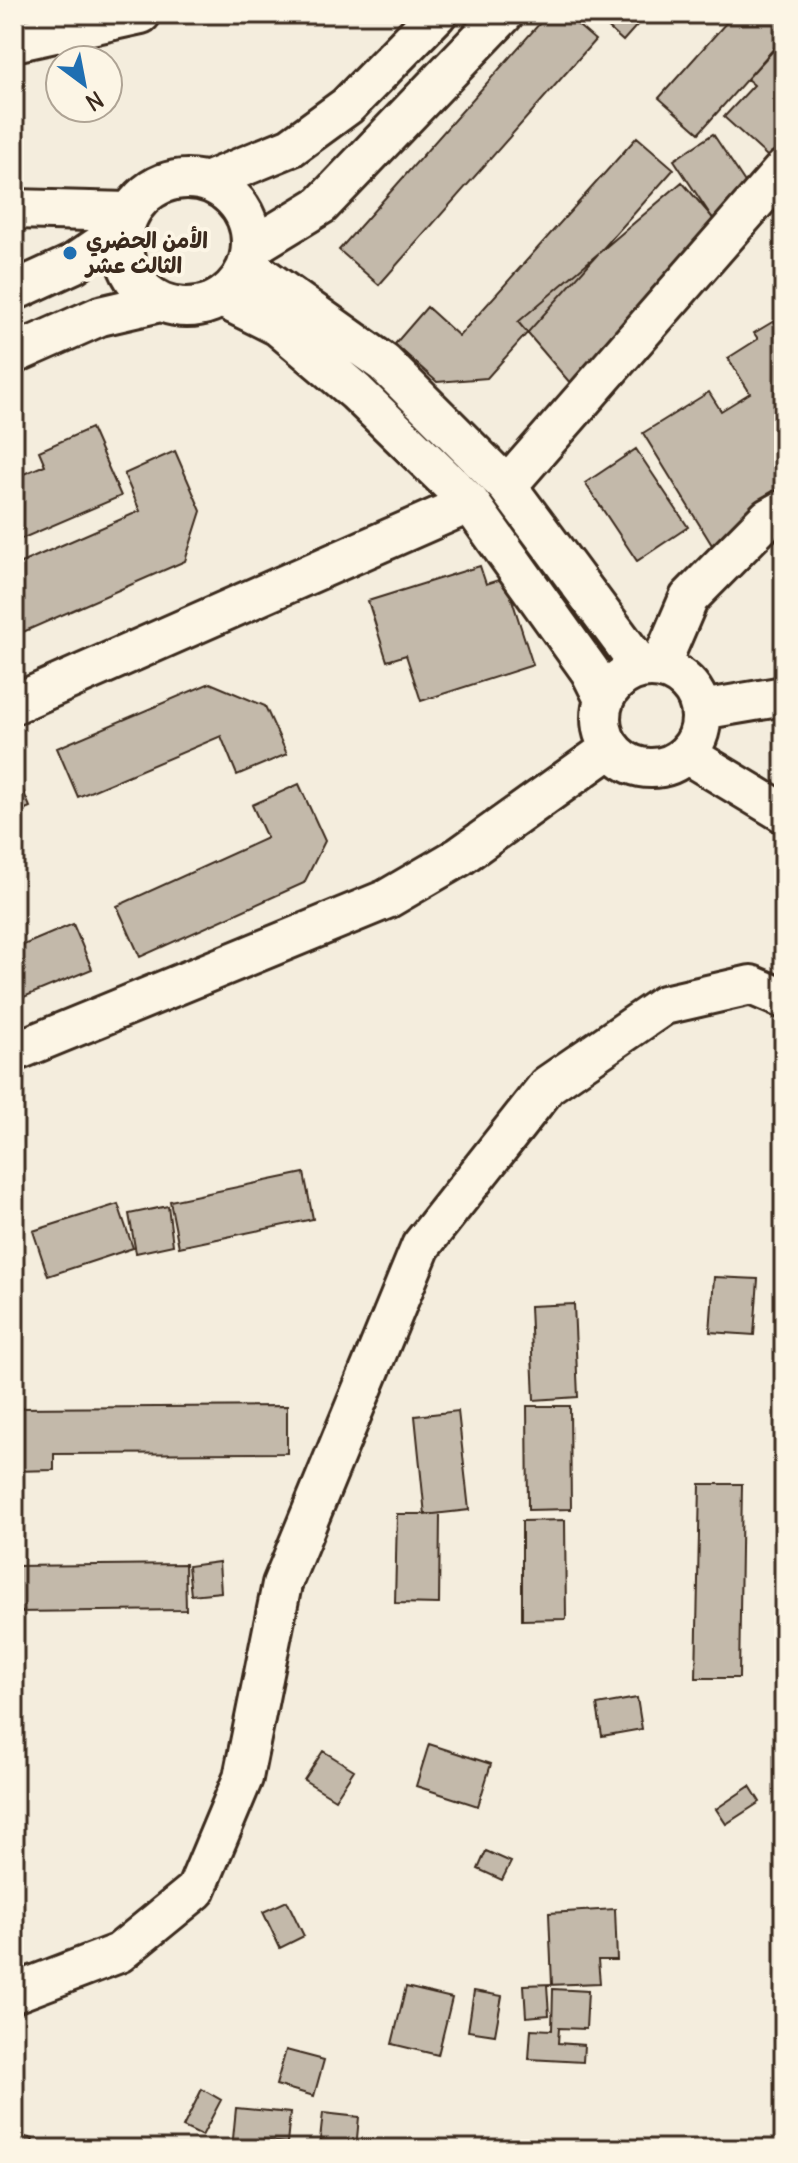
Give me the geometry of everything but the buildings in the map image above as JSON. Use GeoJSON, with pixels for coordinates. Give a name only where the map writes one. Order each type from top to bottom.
{"type":"FeatureCollection","features":[{"type":"Feature","properties":{"kind":"street"},"geometry":{"type":"LineString","coordinates":[[14,42],[141,14]]}},
{"type":"Feature","properties":{"kind":"street"},"geometry":{"type":"LineString","coordinates":[[208,181],[291,147],[347,106],[437,14]]}},
{"type":"Feature","properties":{"kind":"street"},"geometry":{"type":"LineString","coordinates":[[250,256],[321,205],[504,14]]}},
{"type":"Feature","properties":{"kind":"street"},"geometry":{"type":"LineString","coordinates":[[507,486],[784,169]]}},
{"type":"Feature","properties":{"kind":"street"},"geometry":{"type":"LineString","coordinates":[[14,291],[73,264],[126,221],[147,193],[166,181],[187,178],[208,181],[227,191],[241,206],[249,225],[250,256],[237,284],[222,298],[202,306],[181,307],[160,302],[142,289],[129,271],[123,251],[126,221]]}},
{"type":"Feature","properties":{"kind":"street"},"geometry":{"type":"LineString","coordinates":[[14,209],[126,221]]}},
{"type":"Feature","properties":{"kind":"street"},"geometry":{"type":"LineString","coordinates":[[250,256],[384,363],[507,486],[650,668]]}},
{"type":"Feature","properties":{"kind":"street"},"geometry":{"type":"LineString","coordinates":[[222,298],[278,326],[356,392],[470,503],[590,671],[604,699]]}},
{"type":"Feature","properties":{"kind":"street"},"geometry":{"type":"LineString","coordinates":[[14,354],[100,316],[160,302]]}},
{"type":"Feature","properties":{"kind":"street"},"geometry":{"type":"LineString","coordinates":[[14,704],[470,503]]}},
{"type":"Feature","properties":{"kind":"street"},"geometry":{"type":"LineString","coordinates":[[650,668],[689,598],[768,518],[784,509]]}},
{"type":"Feature","properties":{"kind":"street"},"geometry":{"type":"LineString","coordinates":[[650,668],[674,673],[687,682],[701,710],[701,726],[686,754],[657,768],[640,767],[624,760],[611,748],[603,733],[601,716],[604,699],[614,684],[627,673],[650,668]]}},
{"type":"Feature","properties":{"kind":"street"},"geometry":{"type":"LineString","coordinates":[[701,710],[784,696]]}},
{"type":"Feature","properties":{"kind":"street"},"geometry":{"type":"LineString","coordinates":[[14,1052],[387,899],[459,857],[611,748]]}},
{"type":"Feature","properties":{"kind":"street"},"geometry":{"type":"LineString","coordinates":[[686,754],[784,813]]}},
{"type":"Feature","properties":{"kind":"street"},"geometry":{"type":"LineString","coordinates":[[14,1993],[119,1953],[196,1890],[243,1778],[282,1584],[421,1246],[548,1085],[664,1005],[751,985],[784,999]]}},
{"type":"Feature","properties":{"kind":"place","name":"الأمن الحضري الثالث عشر"},"geometry":{"type":"Point","coordinates":[70,253]}}]}
